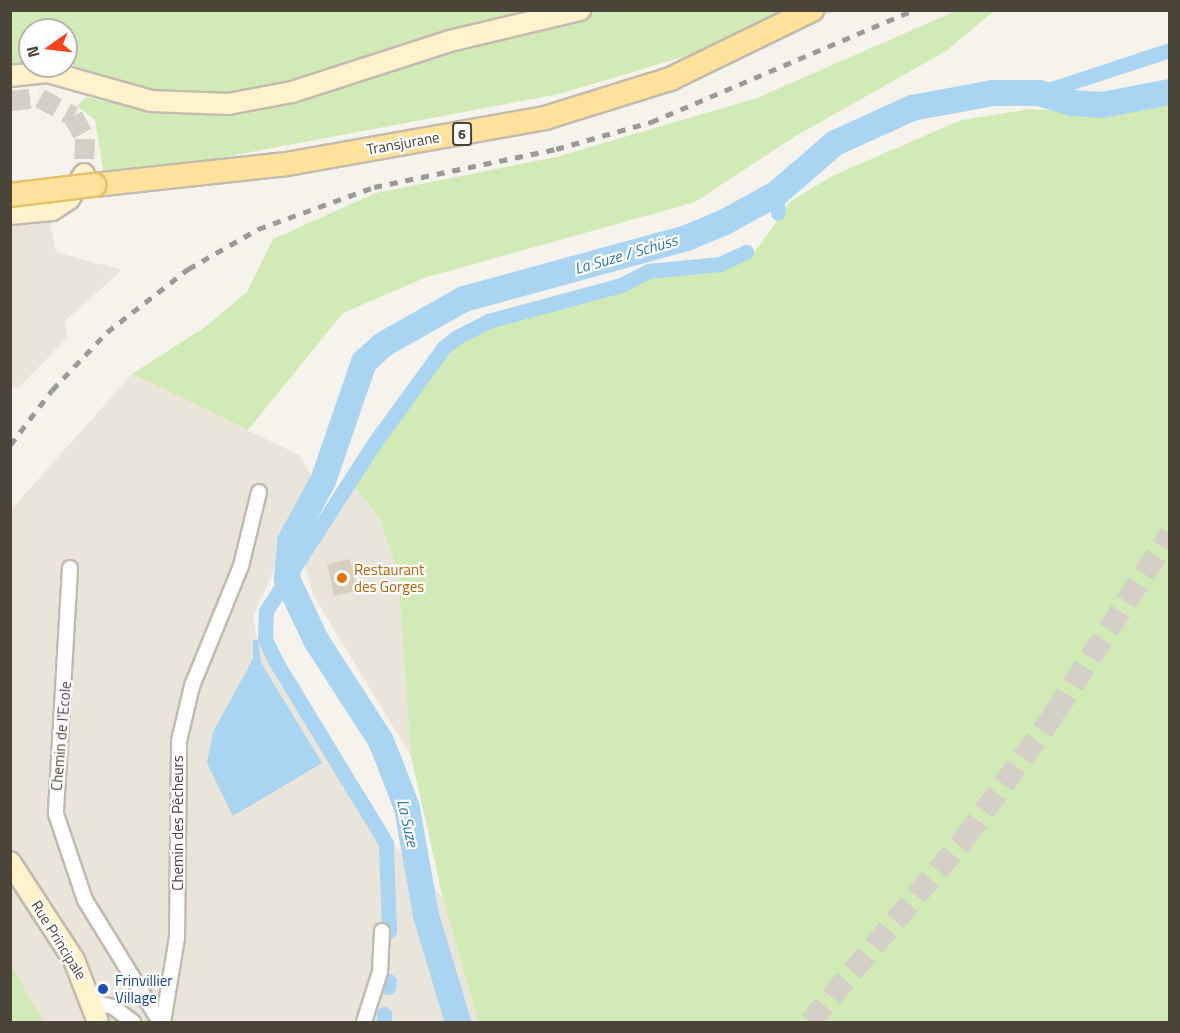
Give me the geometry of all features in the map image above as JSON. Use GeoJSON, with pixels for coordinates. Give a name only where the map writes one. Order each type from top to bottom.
{"type":"FeatureCollection","features":[{"type":"Feature","properties":{"kind":"main road","name":"Transjurane"},"geometry":{"type":"LineString","coordinates":[[15,207],[83,177],[267,167],[545,118],[670,79],[812,10]]}},
{"type":"Feature","properties":{"kind":"street"},"geometry":{"type":"LineString","coordinates":[[10,76],[48,72],[151,101],[228,104],[292,92],[487,31],[580,10]]}},
{"type":"Feature","properties":{"kind":"street","name":"Chemin des Pêcheurs"},"geometry":{"type":"LineString","coordinates":[[161,1023],[177,937],[179,741],[192,686],[242,566],[259,492]]}},
{"type":"Feature","properties":{"kind":"street","name":"Chemin de l'Ecole"},"geometry":{"type":"LineString","coordinates":[[70,568],[56,814],[85,900],[161,1023]]}},
{"type":"Feature","properties":{"kind":"street","name":"Rue Principale"},"geometry":{"type":"LineString","coordinates":[[10,862],[74,960],[92,1002],[98,1023]]}},
{"type":"Feature","properties":{"kind":"street"},"geometry":{"type":"LineString","coordinates":[[364,1023],[380,972],[382,931]]}},
{"type":"Feature","properties":{"kind":"street"},"geometry":{"type":"LineString","coordinates":[[92,1002],[113,1007],[133,1023]]}},
{"type":"Feature","properties":{"kind":"shaded area"},"geometry":{"type":"Polygon","coordinates":[[[49,218],[56,252],[122,270],[65,321],[67,338],[18,388],[11,387],[11,223],[49,218]]]}},
{"type":"Feature","properties":{"kind":"shaded area"},"geometry":{"type":"Polygon","coordinates":[[[132,374],[299,455],[314,481],[253,617],[257,640],[371,820],[443,898],[478,1022],[44,1022],[11,965],[10,511],[132,374]]]}},
{"type":"Feature","properties":{"kind":"shaded area"},"geometry":{"type":"Polygon","coordinates":[[[343,480],[363,491],[379,517],[398,573],[411,756],[313,595],[302,554],[343,480]]]}},
{"type":"Feature","properties":{"kind":"green space"},"geometry":{"type":"Polygon","coordinates":[[[958,10],[994,11],[946,51],[794,137],[695,202],[424,278],[343,313],[248,430],[132,374],[205,327],[247,292],[273,239],[376,193],[556,157],[757,98],[958,10]]]}},
{"type":"Feature","properties":{"kind":"green space"},"geometry":{"type":"Polygon","coordinates":[[[10,11],[837,11],[559,94],[145,172],[104,175],[95,120],[77,106],[86,97],[131,107],[126,88],[78,69],[78,18],[18,18],[18,67],[11,68],[10,11]]]}},
{"type":"Feature","properties":{"kind":"green space"},"geometry":{"type":"Polygon","coordinates":[[[1169,104],[1169,1022],[478,1022],[443,898],[411,756],[398,573],[379,517],[355,487],[432,363],[484,327],[517,313],[651,271],[715,270],[752,256],[791,201],[832,176],[961,120],[1031,109],[1077,112],[1169,104]]]}},
{"type":"Feature","properties":{"kind":"green space"},"geometry":{"type":"Polygon","coordinates":[[[11,965],[44,1022],[11,1022],[11,965]]]}},
{"type":"Feature","properties":{"kind":"water"},"geometry":{"type":"Polygon","coordinates":[[[253,640],[258,640],[261,663],[322,763],[233,816],[207,763],[213,732],[253,659],[253,640]]]}},
{"type":"Feature","properties":{"kind":"building","name":"Restaurant des Gorges"},"geometry":{"type":"Polygon","coordinates":[[[350,559],[357,591],[334,596],[327,564],[350,559]]]}},
{"type":"Feature","properties":{"kind":"waterway"},"geometry":{"type":"LineString","coordinates":[[1039,93],[1170,50]]}},
{"type":"Feature","properties":{"kind":"waterway","name":"La Suze / Schüss"},"geometry":{"type":"LineString","coordinates":[[458,1022],[426,915],[407,808],[393,771],[381,741],[316,640],[287,579],[290,541],[323,481],[364,362],[384,344],[464,299],[687,238],[723,223],[776,194],[835,143],[912,108],[993,93],[1039,93],[1072,103],[1102,105],[1170,92]]}},
{"type":"Feature","properties":{"kind":"waterway"},"geometry":{"type":"LineString","coordinates":[[776,194],[778,213]]}},
{"type":"Feature","properties":{"kind":"waterway"},"geometry":{"type":"LineString","coordinates":[[389,931],[386,843],[276,662],[265,639],[266,611],[375,442],[444,347],[457,337],[488,321],[621,285],[648,271],[720,264],[746,252]]}},
{"type":"Feature","properties":{"kind":"waterway"},"geometry":{"type":"LineString","coordinates":[[388,987],[389,981]]}},
{"type":"Feature","properties":{"kind":"waterway"},"geometry":{"type":"LineString","coordinates":[[384,1014],[384,1022]]}},
{"type":"Feature","properties":{"kind":"tunnel"},"geometry":{"type":"LineString","coordinates":[[10,101],[40,98],[73,116],[85,139],[84,174]]}},
{"type":"Feature","properties":{"kind":"tunnel"},"geometry":{"type":"LineString","coordinates":[[810,1022],[965,838],[1055,713],[1170,534]]}},
{"type":"Feature","properties":{"kind":"railway"},"geometry":{"type":"LineString","coordinates":[[10,445],[52,390],[107,332],[188,269],[258,229],[374,187],[556,149],[651,122],[914,10]]}},
{"type":"Feature","properties":{"kind":"place","name":"Restaurant des Gorges"},"geometry":{"type":"Point","coordinates":[342,578]}},
{"type":"Feature","properties":{"kind":"place","name":"Frinvillier Village"},"geometry":{"type":"Point","coordinates":[103,989]}},
{"type":"Feature","properties":{"kind":"water label","name":"La Suze"},"geometry":{"type":"Point","coordinates":[408,823]}}]}
